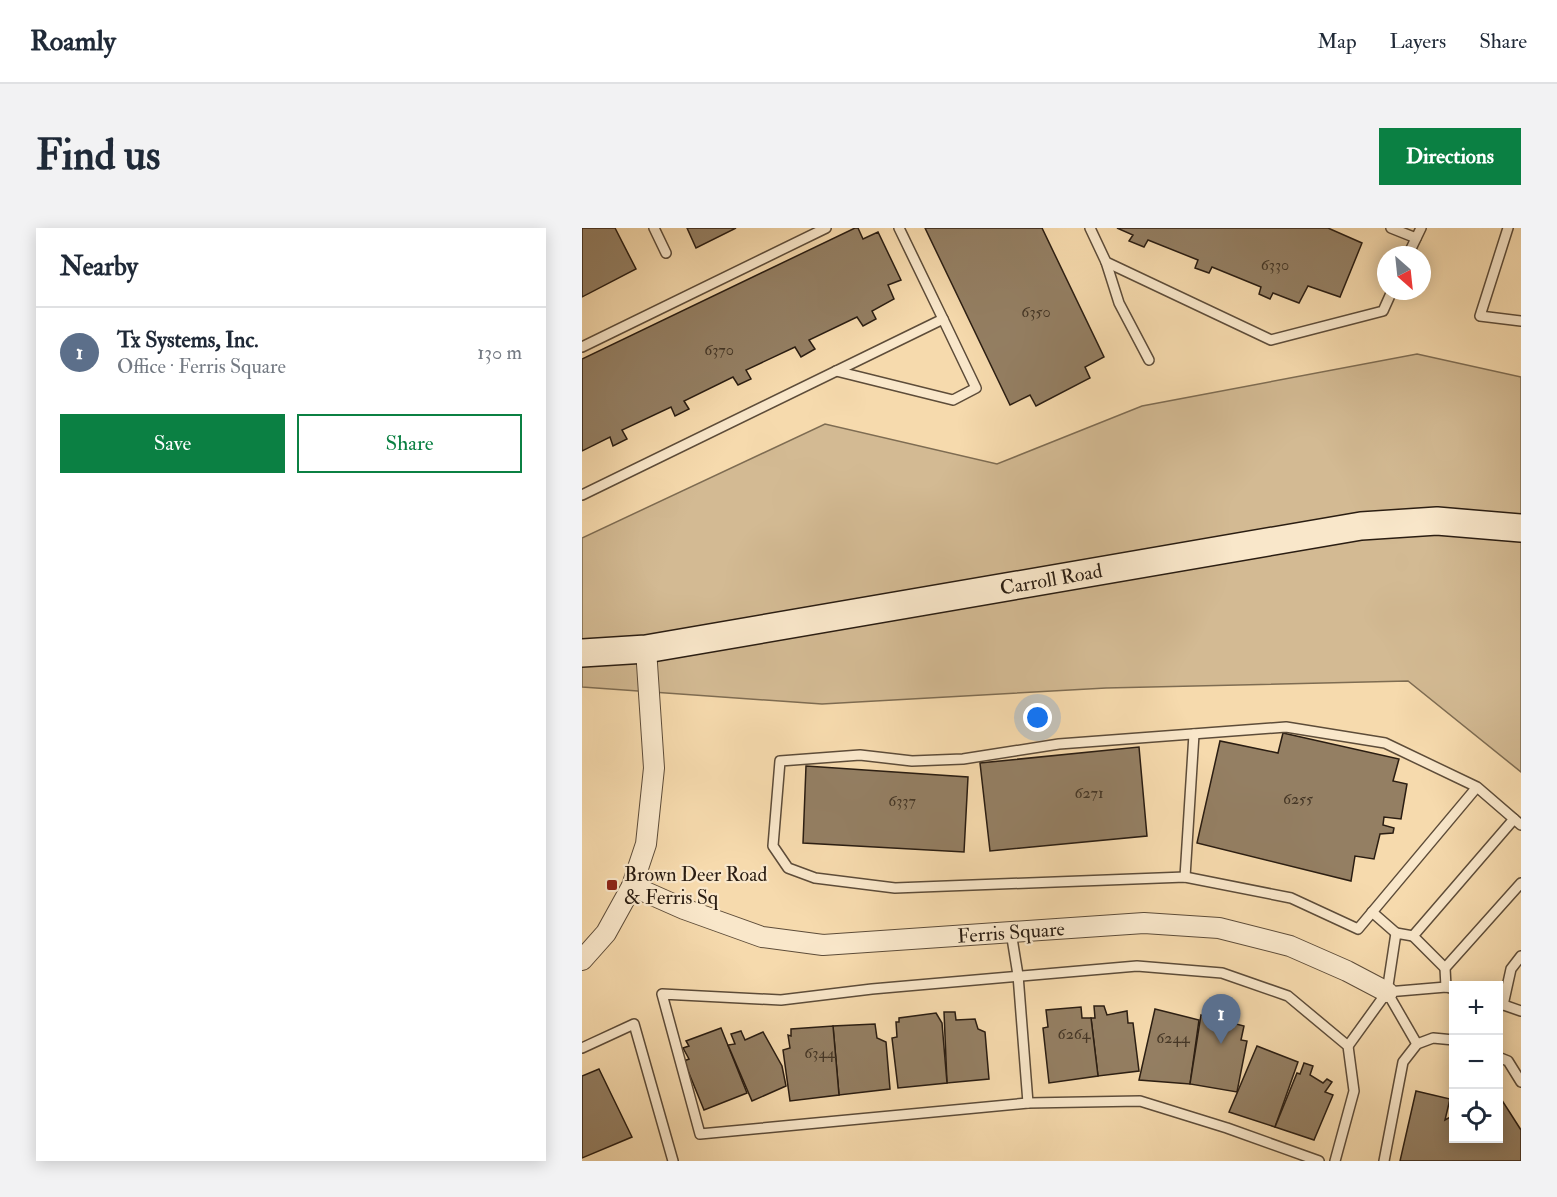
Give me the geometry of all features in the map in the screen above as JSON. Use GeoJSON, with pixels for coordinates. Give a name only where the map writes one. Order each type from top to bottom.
{"type":"FeatureCollection","features":[{"type":"Feature","properties":{"kind":"main road","name":"Carroll Road"},"geometry":{"type":"LineString","coordinates":[[582,653],[646,649],[1361,526],[1437,521],[1521,528]]}},
{"type":"Feature","properties":{"kind":"street"},"geometry":{"type":"LineString","coordinates":[[582,960],[606,933],[632,886],[646,844],[654,768],[646,649]]}},
{"type":"Feature","properties":{"kind":"street","name":"Ferris Square"},"geometry":{"type":"LineString","coordinates":[[632,886],[684,909],[762,937],[823,945],[1144,923],[1218,928],[1290,946],[1347,971],[1387,992]]}},
{"type":"Feature","properties":{"kind":"lane"},"geometry":{"type":"LineString","coordinates":[[654,228],[666,253]]}},
{"type":"Feature","properties":{"kind":"lane"},"geometry":{"type":"LineString","coordinates":[[582,347],[826,228]]}},
{"type":"Feature","properties":{"kind":"lane"},"geometry":{"type":"LineString","coordinates":[[836,371],[953,400],[975,388],[899,228]]}},
{"type":"Feature","properties":{"kind":"lane"},"geometry":{"type":"LineString","coordinates":[[1090,228],[1106,262],[1119,303],[1149,360]]}},
{"type":"Feature","properties":{"kind":"lane"},"geometry":{"type":"LineString","coordinates":[[1391,228],[1416,238]]}},
{"type":"Feature","properties":{"kind":"lane"},"geometry":{"type":"LineString","coordinates":[[1412,246],[1420,228]]}},
{"type":"Feature","properties":{"kind":"lane"},"geometry":{"type":"LineString","coordinates":[[1508,228],[1480,316],[1521,321]]}},
{"type":"Feature","properties":{"kind":"lane"},"geometry":{"type":"LineString","coordinates":[[1106,262],[1271,340],[1383,311],[1388,300]]}},
{"type":"Feature","properties":{"kind":"lane"},"geometry":{"type":"LineString","coordinates":[[582,495],[943,319]]}},
{"type":"Feature","properties":{"kind":"lane"},"geometry":{"type":"LineString","coordinates":[[1413,936],[1518,822],[1477,788],[1385,743],[1286,727],[1059,744],[963,759],[912,761],[860,755],[780,761],[773,846],[788,868],[815,878],[895,888],[1185,877],[1291,898],[1358,928],[1477,788]]}},
{"type":"Feature","properties":{"kind":"lane"},"geometry":{"type":"LineString","coordinates":[[1185,877],[1194,734]]}},
{"type":"Feature","properties":{"kind":"lane"},"geometry":{"type":"LineString","coordinates":[[1445,968],[1521,883]]}},
{"type":"Feature","properties":{"kind":"lane"},"geometry":{"type":"LineString","coordinates":[[1372,912],[1396,933],[1413,936],[1445,968],[1449,984]]}},
{"type":"Feature","properties":{"kind":"lane"},"geometry":{"type":"LineString","coordinates":[[1011,932],[1018,975],[1028,1103]]}},
{"type":"Feature","properties":{"kind":"lane"},"geometry":{"type":"LineString","coordinates":[[1348,1046],[1387,992],[1396,933]]}},
{"type":"Feature","properties":{"kind":"lane"},"geometry":{"type":"LineString","coordinates":[[1503,997],[1511,969],[1521,956]]}},
{"type":"Feature","properties":{"kind":"lane"},"geometry":{"type":"LineString","coordinates":[[1319,1161],[1227,1128],[1140,1101],[1028,1103],[700,1134],[662,994],[781,1000],[1018,975],[1137,966],[1222,973],[1288,996],[1348,1046],[1354,1091],[1335,1161]]}},
{"type":"Feature","properties":{"kind":"lane"},"geometry":{"type":"LineString","coordinates":[[1387,992],[1449,988]]}},
{"type":"Feature","properties":{"kind":"lane"},"geometry":{"type":"LineString","coordinates":[[1387,992],[1417,1044]]}},
{"type":"Feature","properties":{"kind":"lane"},"geometry":{"type":"LineString","coordinates":[[1503,1005],[1521,1011]]}},
{"type":"Feature","properties":{"kind":"lane"},"geometry":{"type":"LineString","coordinates":[[582,1048],[634,1024],[673,1161]]}},
{"type":"Feature","properties":{"kind":"lane"},"geometry":{"type":"LineString","coordinates":[[1384,1161],[1403,1062],[1417,1044],[1433,1038],[1449,1040]]}},
{"type":"Feature","properties":{"kind":"lane"},"geometry":{"type":"LineString","coordinates":[[1503,1060],[1508,1061],[1521,1082]]}},
{"type":"Feature","properties":{"kind":"shaded area"},"geometry":{"type":"Polygon","coordinates":[[[1417,354],[1521,377],[1521,772],[1408,681],[1106,688],[822,704],[582,687],[582,538],[825,424],[997,464],[1142,406],[1417,354]]]}},
{"type":"Feature","properties":{"kind":"building"},"geometry":{"type":"Polygon","coordinates":[[[582,228],[615,228],[636,269],[582,297],[582,228]]]}},
{"type":"Feature","properties":{"kind":"building"},"geometry":{"type":"Polygon","coordinates":[[[687,228],[736,228],[696,248],[687,228]]]}},
{"type":"Feature","properties":{"kind":"building"},"geometry":{"type":"Polygon","coordinates":[[[858,228],[863,239],[878,232],[901,280],[888,285],[894,299],[872,311],[876,319],[863,326],[857,317],[809,340],[815,349],[801,357],[795,347],[746,370],[751,379],[738,385],[733,377],[684,401],[689,409],[675,416],[671,407],[622,430],[627,439],[613,446],[610,437],[582,451],[582,359],[858,228]]]}},
{"type":"Feature","properties":{"kind":"building"},"geometry":{"type":"Polygon","coordinates":[[[925,228],[1042,228],[1104,357],[1085,367],[1090,378],[1036,406],[1030,395],[1010,405],[925,228]]]}},
{"type":"Feature","properties":{"kind":"building"},"geometry":{"type":"Polygon","coordinates":[[[1117,228],[1328,228],[1362,243],[1340,297],[1308,286],[1299,303],[1273,293],[1270,299],[1259,294],[1261,287],[1212,267],[1209,273],[1195,268],[1198,260],[1148,240],[1144,247],[1129,241],[1133,235],[1117,228]]]}},
{"type":"Feature","properties":{"kind":"building"},"geometry":{"type":"Polygon","coordinates":[[[1283,733],[1399,759],[1393,781],[1407,784],[1401,819],[1384,817],[1383,825],[1394,828],[1393,833],[1380,834],[1374,859],[1355,856],[1351,881],[1197,843],[1220,741],[1278,753],[1283,733]]]}},
{"type":"Feature","properties":{"kind":"building"},"geometry":{"type":"Polygon","coordinates":[[[1139,747],[1147,836],[990,851],[980,763],[1139,747]]]}},
{"type":"Feature","properties":{"kind":"building"},"geometry":{"type":"Polygon","coordinates":[[[806,766],[968,777],[964,852],[803,843],[806,766]]]}},
{"type":"Feature","properties":{"kind":"building"},"geometry":{"type":"Polygon","coordinates":[[[1094,1006],[1104,1006],[1107,1015],[1127,1011],[1128,1023],[1133,1023],[1139,1071],[1098,1076],[1091,1018],[1095,1018],[1094,1006]]]}},
{"type":"Feature","properties":{"kind":"building"},"geometry":{"type":"Polygon","coordinates":[[[1081,1007],[1082,1018],[1091,1018],[1098,1076],[1049,1083],[1043,1028],[1048,1027],[1046,1010],[1081,1007]]]}},
{"type":"Feature","properties":{"kind":"building"},"geometry":{"type":"Polygon","coordinates":[[[1155,1009],[1199,1020],[1190,1084],[1139,1080],[1155,1009]]]}},
{"type":"Feature","properties":{"kind":"building"},"geometry":{"type":"Polygon","coordinates":[[[944,1012],[955,1012],[956,1020],[975,1019],[978,1029],[985,1032],[989,1079],[947,1083],[944,1012]]]}},
{"type":"Feature","properties":{"kind":"building"},"geometry":{"type":"Polygon","coordinates":[[[936,1013],[942,1023],[947,1083],[898,1088],[892,1038],[897,1037],[896,1022],[899,1022],[899,1018],[936,1013]]]}},
{"type":"Feature","properties":{"kind":"building"},"geometry":{"type":"Polygon","coordinates":[[[1201,1015],[1244,1026],[1241,1040],[1247,1041],[1237,1092],[1190,1084],[1201,1015]]]}},
{"type":"Feature","properties":{"kind":"building"},"geometry":{"type":"Polygon","coordinates":[[[875,1024],[877,1038],[886,1042],[890,1089],[839,1095],[833,1026],[875,1024]]]}},
{"type":"Feature","properties":{"kind":"building"},"geometry":{"type":"Polygon","coordinates":[[[833,1026],[839,1095],[790,1101],[783,1050],[790,1048],[788,1035],[791,1036],[791,1029],[833,1026]]]}},
{"type":"Feature","properties":{"kind":"building"},"geometry":{"type":"Polygon","coordinates":[[[721,1028],[747,1093],[704,1110],[684,1061],[689,1059],[683,1048],[689,1046],[686,1041],[721,1028]]]}},
{"type":"Feature","properties":{"kind":"building"},"geometry":{"type":"Polygon","coordinates":[[[741,1031],[745,1040],[763,1032],[782,1066],[786,1086],[752,1101],[728,1045],[735,1044],[731,1034],[741,1031]]]}},
{"type":"Feature","properties":{"kind":"building"},"geometry":{"type":"Polygon","coordinates":[[[1257,1046],[1298,1062],[1275,1127],[1229,1112],[1257,1046]]]}},
{"type":"Feature","properties":{"kind":"building"},"geometry":{"type":"Polygon","coordinates":[[[1304,1063],[1313,1066],[1310,1075],[1323,1083],[1327,1079],[1332,1082],[1325,1092],[1333,1095],[1314,1140],[1275,1127],[1297,1073],[1300,1074],[1304,1063]]]}},
{"type":"Feature","properties":{"kind":"building"},"geometry":{"type":"Polygon","coordinates":[[[599,1069],[632,1137],[582,1158],[582,1076],[599,1069]]]}},
{"type":"Feature","properties":{"kind":"building"},"geometry":{"type":"Polygon","coordinates":[[[1416,1091],[1449,1099],[1445,1120],[1449,1118],[1449,1143],[1503,1143],[1503,1102],[1521,1130],[1521,1161],[1400,1161],[1416,1091]]]}},
{"type":"Feature","properties":{"kind":"place","name":"Brown Deer Road & Ferris Sq"},"geometry":{"type":"Point","coordinates":[612,885]}},
{"type":"Feature","properties":{"kind":"place","name":"Tx Systems, Inc."},"geometry":{"type":"Point","coordinates":[1221,1044]}}]}
